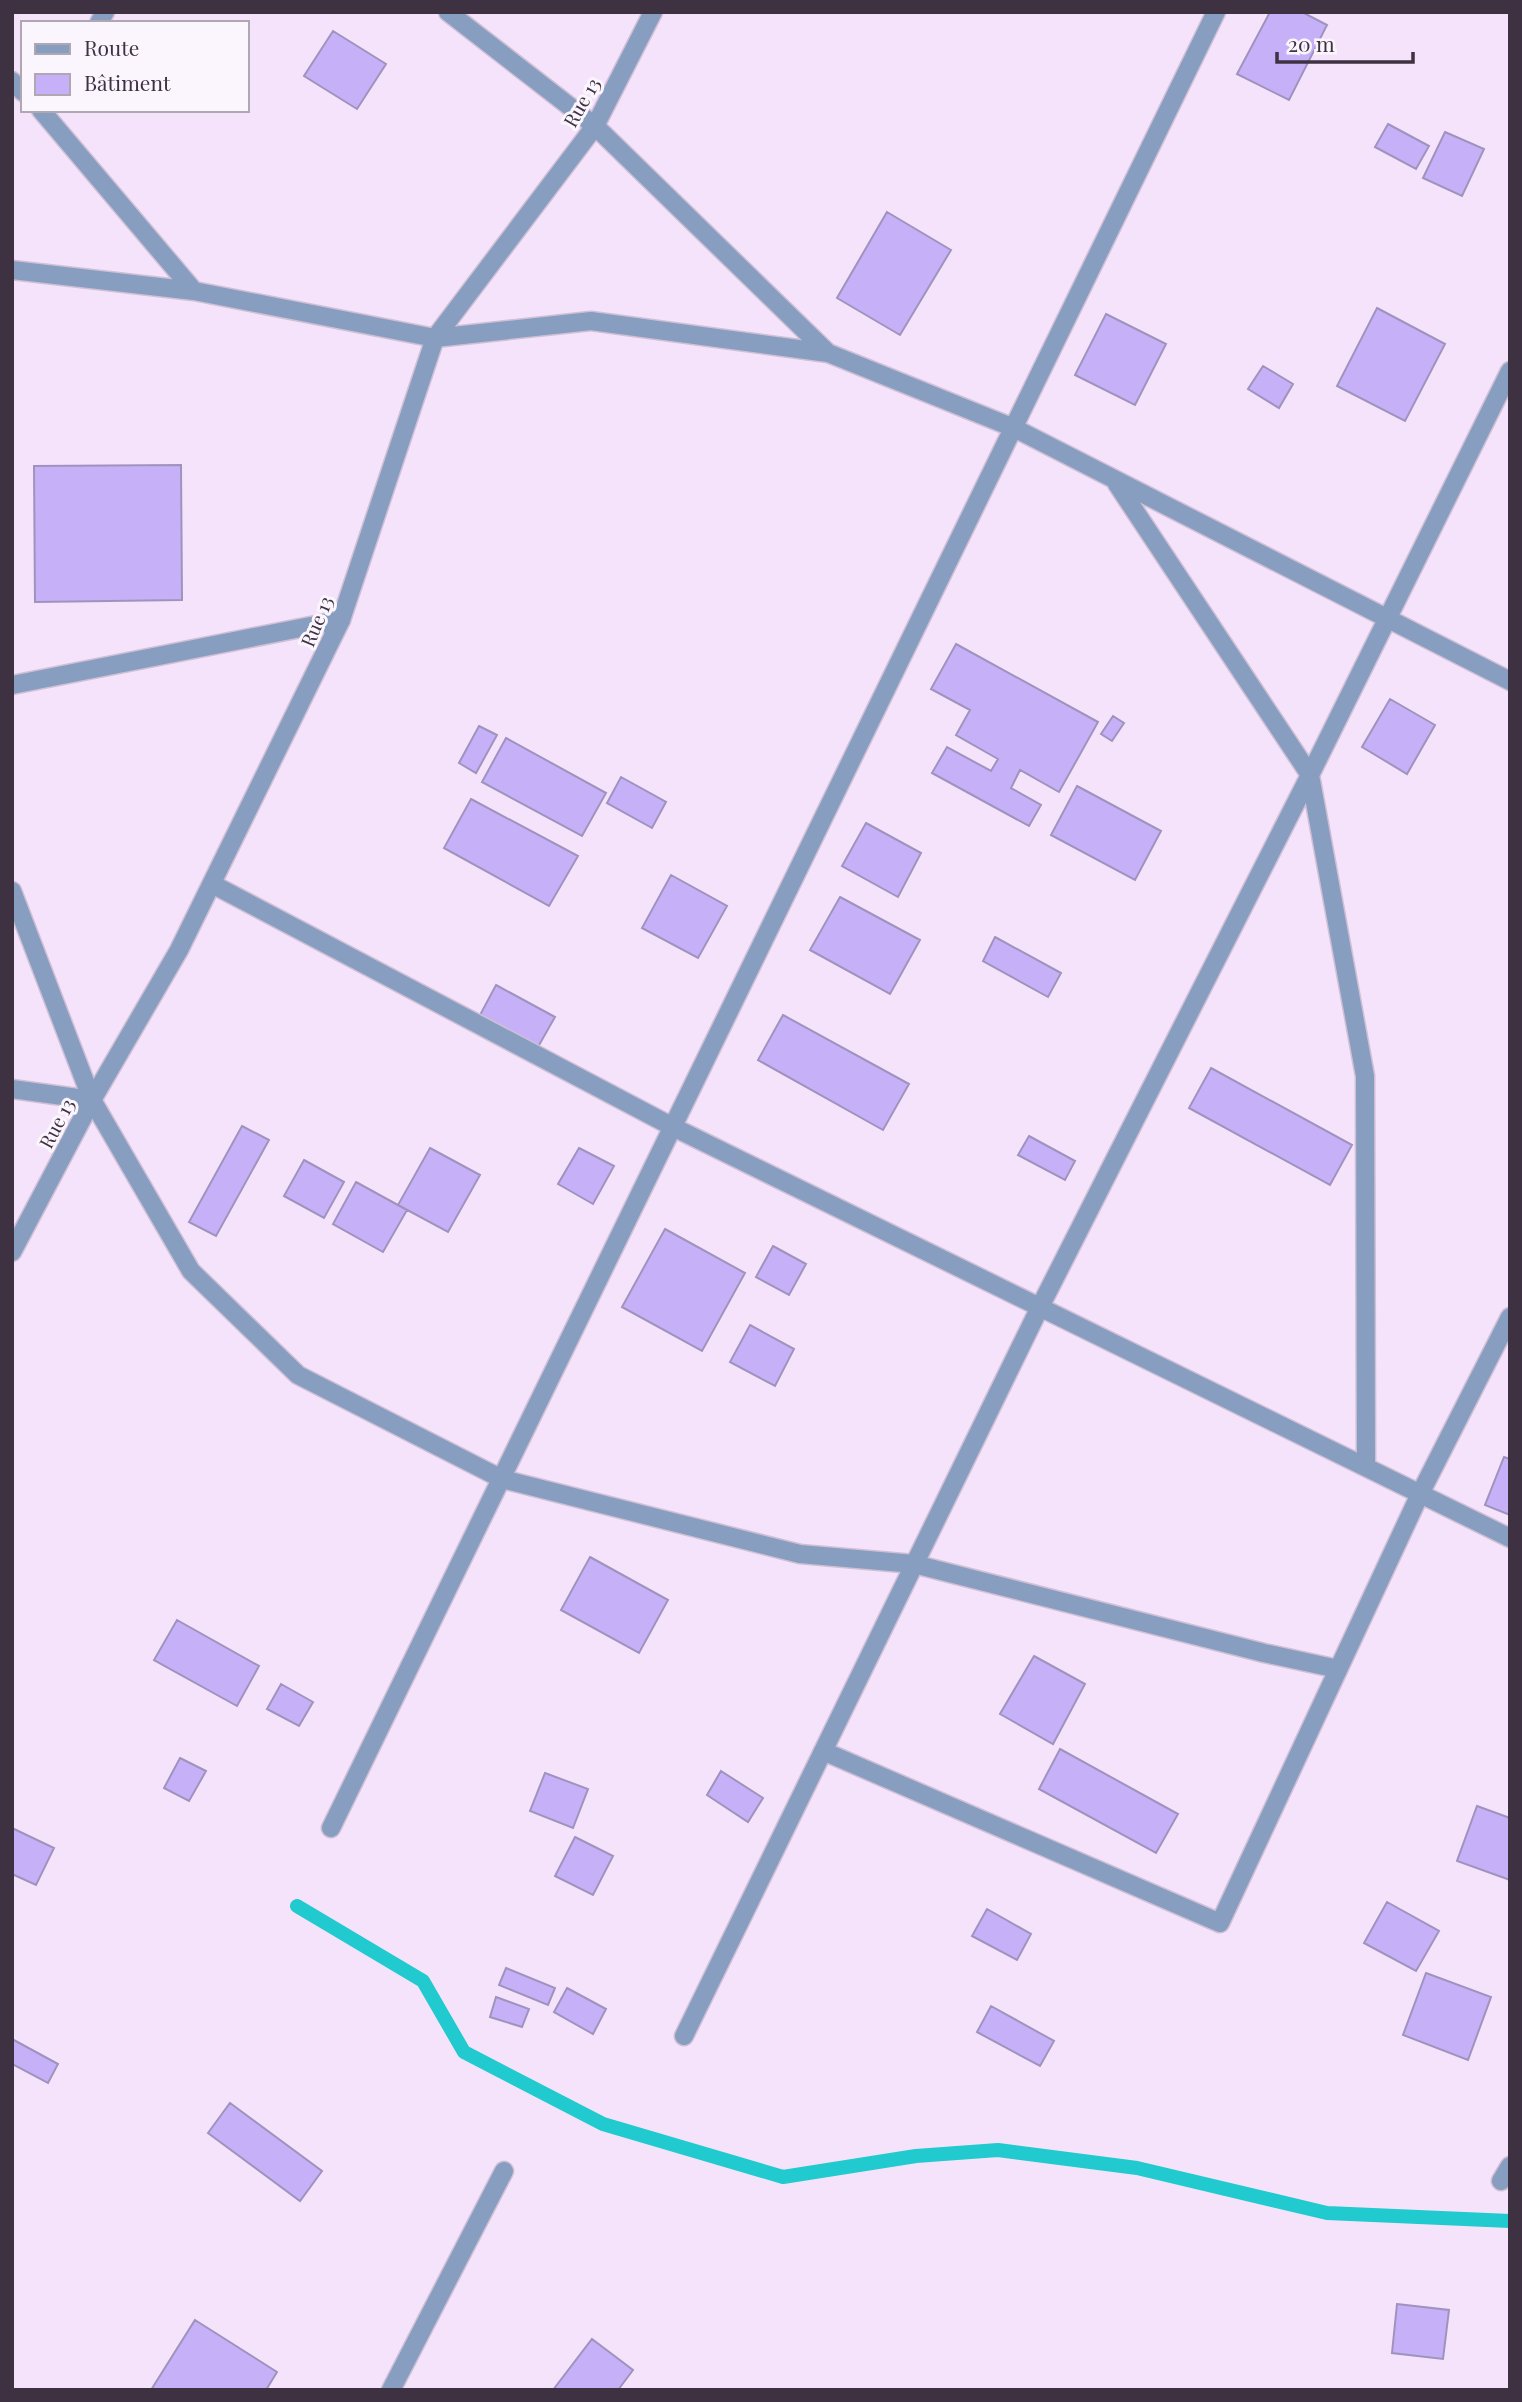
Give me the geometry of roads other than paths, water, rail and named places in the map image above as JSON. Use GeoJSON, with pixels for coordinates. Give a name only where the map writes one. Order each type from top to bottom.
{"type":"FeatureCollection","features":[{"type":"Feature","properties":{"kind":"street"},"geometry":{"type":"LineString","coordinates":[[448,12],[594,126],[828,353]]}},
{"type":"Feature","properties":{"kind":"street","name":"Rue 13"},"geometry":{"type":"LineString","coordinates":[[12,1252],[92,1100],[179,950],[341,620],[435,338],[594,126],[653,12]]}},
{"type":"Feature","properties":{"kind":"street"},"geometry":{"type":"LineString","coordinates":[[331,1828],[1216,12]]}},
{"type":"Feature","properties":{"kind":"street"},"geometry":{"type":"LineString","coordinates":[[47,113],[194,291]]}},
{"type":"Feature","properties":{"kind":"street"},"geometry":{"type":"LineString","coordinates":[[12,270],[194,291],[435,338],[591,321],[828,353],[1014,428],[1510,681]]}},
{"type":"Feature","properties":{"kind":"street"},"geometry":{"type":"LineString","coordinates":[[684,2036],[1040,1307],[1310,775],[1510,371]]}},
{"type":"Feature","properties":{"kind":"street"},"geometry":{"type":"LineString","coordinates":[[1115,481],[1310,775],[1365,1076],[1366,1467]]}},
{"type":"Feature","properties":{"kind":"street"},"geometry":{"type":"LineString","coordinates":[[12,685],[341,620]]}},
{"type":"Feature","properties":{"kind":"street"},"geometry":{"type":"LineString","coordinates":[[212,884],[673,1126],[1510,1538]]}},
{"type":"Feature","properties":{"kind":"street"},"geometry":{"type":"LineString","coordinates":[[12,891],[92,1100],[191,1271],[298,1375],[502,1479],[800,1554],[914,1564],[1264,1653],[1338,1668]]}},
{"type":"Feature","properties":{"kind":"street"},"geometry":{"type":"LineString","coordinates":[[12,1089],[92,1100]]}},
{"type":"Feature","properties":{"kind":"street"},"geometry":{"type":"LineString","coordinates":[[822,1751],[1220,1923],[1420,1494],[1510,1317]]}},
{"type":"Feature","properties":{"kind":"street"},"geometry":{"type":"LineString","coordinates":[[391,2390],[504,2171]]}},
{"type":"Feature","properties":{"kind":"waterway"},"geometry":{"type":"LineString","coordinates":[[297,1906],[423,1981],[464,2052],[603,2124],[783,2177],[916,2156],[998,2150],[1137,2168],[1327,2213],[1510,2221]]}}]}
